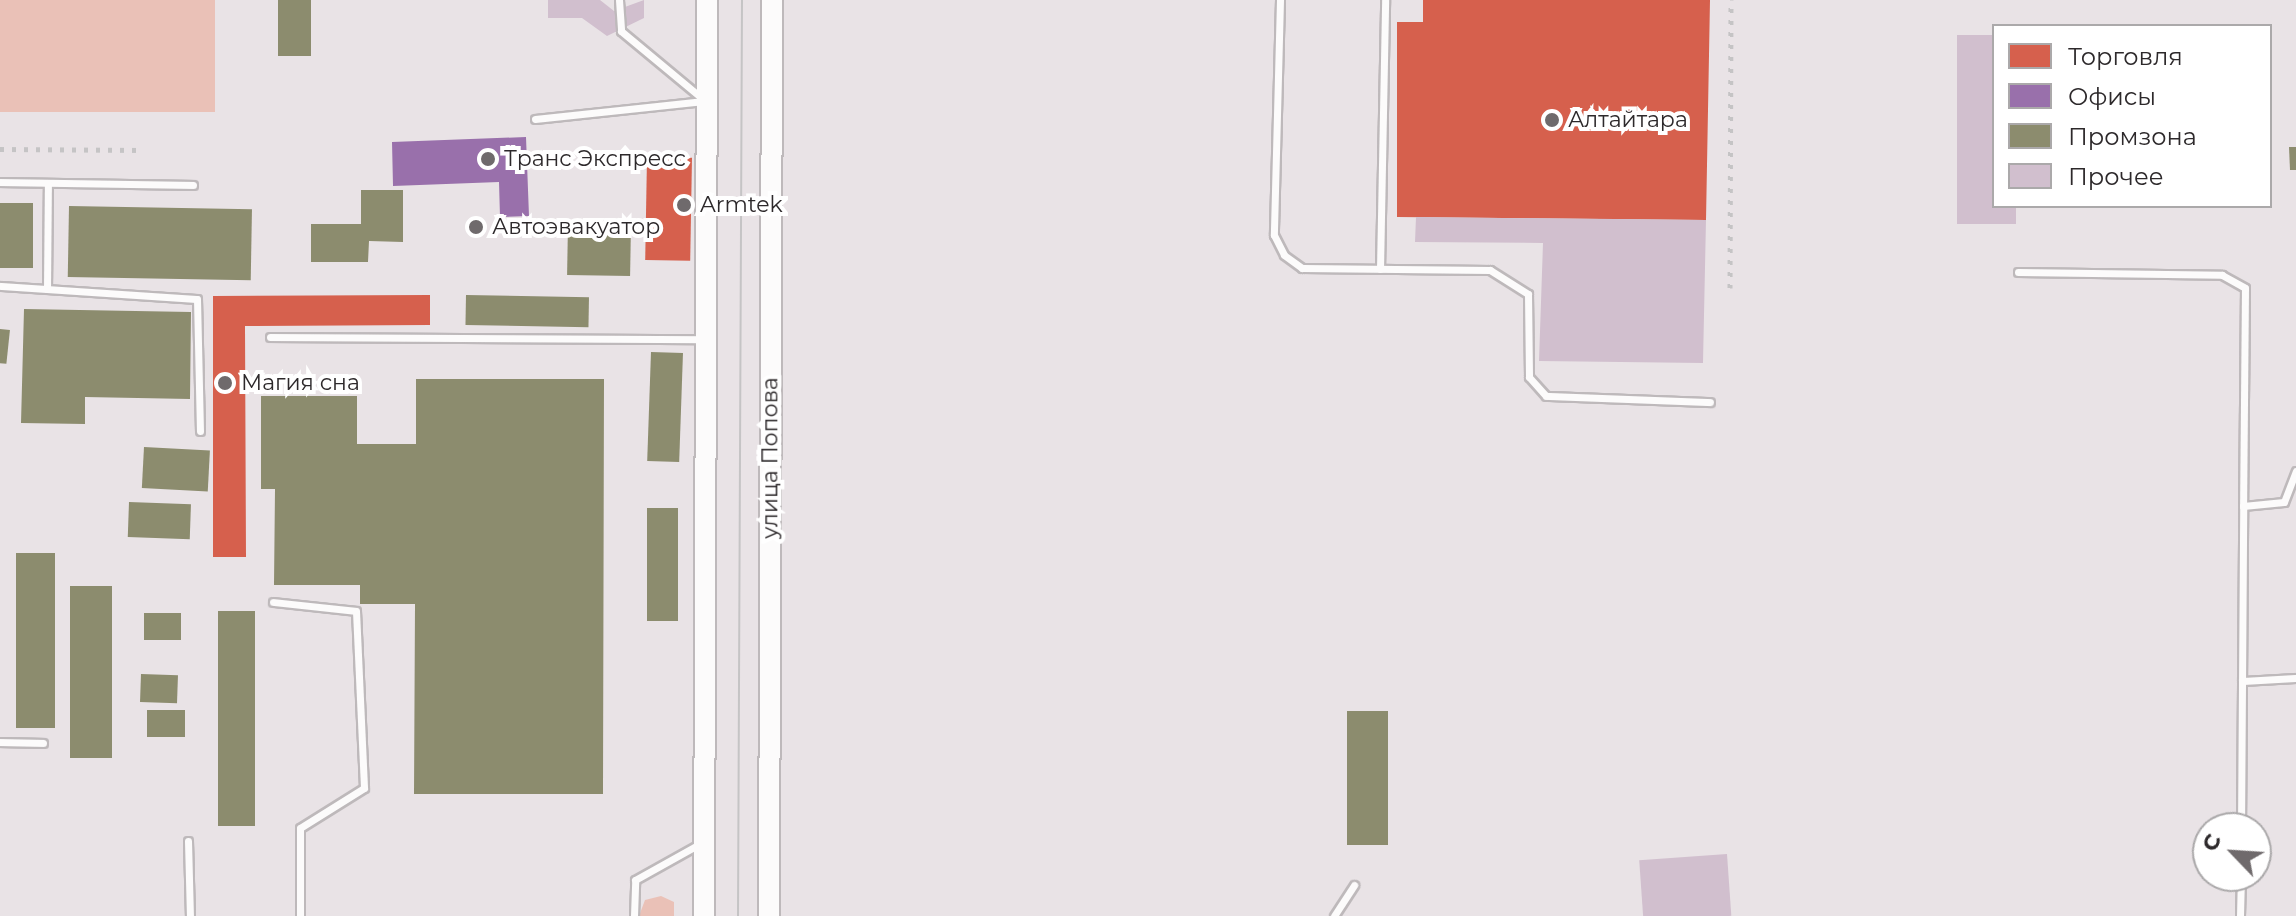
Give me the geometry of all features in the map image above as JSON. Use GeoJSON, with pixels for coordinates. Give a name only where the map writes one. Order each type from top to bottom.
{"type":"FeatureCollection","features":[{"type":"Feature","properties":{"kind":"main road"},"geometry":{"type":"LineString","coordinates":[[704,916],[707,0]]}},
{"type":"Feature","properties":{"kind":"main road","name":"улица Попова"},"geometry":{"type":"LineString","coordinates":[[769,916],[772,0]]}},
{"type":"Feature","properties":{"kind":"lane"},"geometry":{"type":"LineString","coordinates":[[619,0],[621,31],[706,101]]}},
{"type":"Feature","properties":{"kind":"lane"},"geometry":{"type":"LineString","coordinates":[[1280,0],[1274,235],[1302,268],[1490,270],[1528,294],[1529,377],[1546,396],[1710,402]]}},
{"type":"Feature","properties":{"kind":"lane"},"geometry":{"type":"LineString","coordinates":[[1380,269],[1385,0]]}},
{"type":"Feature","properties":{"kind":"lane"},"geometry":{"type":"LineString","coordinates":[[535,119],[706,101]]}},
{"type":"Feature","properties":{"kind":"lane"},"geometry":{"type":"LineString","coordinates":[[0,182],[193,185]]}},
{"type":"Feature","properties":{"kind":"lane"},"geometry":{"type":"LineString","coordinates":[[47,289],[48,183]]}},
{"type":"Feature","properties":{"kind":"lane"},"geometry":{"type":"LineString","coordinates":[[2018,272],[2222,275],[2245,288],[2241,812]]}},
{"type":"Feature","properties":{"kind":"lane"},"geometry":{"type":"LineString","coordinates":[[0,286],[197,299],[200,431]]}},
{"type":"Feature","properties":{"kind":"lane"},"geometry":{"type":"LineString","coordinates":[[270,337],[706,339]]}},
{"type":"Feature","properties":{"kind":"lane"},"geometry":{"type":"LineString","coordinates":[[2243,506],[2284,502],[2296,471]]}},
{"type":"Feature","properties":{"kind":"lane"},"geometry":{"type":"LineString","coordinates":[[273,602],[356,611],[364,788],[300,828],[300,916]]}},
{"type":"Feature","properties":{"kind":"lane"},"geometry":{"type":"LineString","coordinates":[[2242,681],[2296,678]]}},
{"type":"Feature","properties":{"kind":"lane"},"geometry":{"type":"LineString","coordinates":[[0,742],[43,743]]}},
{"type":"Feature","properties":{"kind":"lane"},"geometry":{"type":"LineString","coordinates":[[188,841],[190,916]]}},
{"type":"Feature","properties":{"kind":"lane"},"geometry":{"type":"LineString","coordinates":[[634,916],[635,880],[704,841]]}},
{"type":"Feature","properties":{"kind":"lane"},"geometry":{"type":"LineString","coordinates":[[1334,916],[1354,885]]}},
{"type":"Feature","properties":{"kind":"lane"},"geometry":{"type":"LineString","coordinates":[[2240,916],[2241,892]]}},
{"type":"Feature","properties":{"kind":"shaded area"},"geometry":{"type":"Polygon","coordinates":[[[0,0],[215,0],[215,112],[0,112],[0,0]]]}},
{"type":"Feature","properties":{"kind":"shaded area"},"geometry":{"type":"Polygon","coordinates":[[[661,896],[674,902],[674,916],[639,916],[645,900],[661,896]]]}},
{"type":"Feature","properties":{"kind":"building: Торговля","name":"Алтайтара"},"geometry":{"type":"Polygon","coordinates":[[[1423,0],[1710,0],[1706,220],[1397,217],[1397,22],[1423,22],[1423,0]]]}},
{"type":"Feature","properties":{"kind":"building: Торговля"},"geometry":{"type":"Polygon","coordinates":[[[647,157],[692,158],[690,261],[645,260],[647,157]]]}},
{"type":"Feature","properties":{"kind":"building: Торговля"},"geometry":{"type":"Polygon","coordinates":[[[430,295],[430,325],[245,326],[246,557],[213,557],[213,296],[430,295]]]}},
{"type":"Feature","properties":{"kind":"building: Офисы"},"geometry":{"type":"Polygon","coordinates":[[[526,137],[529,216],[500,217],[499,182],[393,186],[392,142],[526,137]]]}},
{"type":"Feature","properties":{"kind":"building: Промзона"},"geometry":{"type":"Polygon","coordinates":[[[278,0],[311,0],[311,56],[278,56],[278,0]]]}},
{"type":"Feature","properties":{"kind":"building: Промзона"},"geometry":{"type":"Polygon","coordinates":[[[2289,147],[2296,147],[2296,170],[2290,170],[2289,147]]]}},
{"type":"Feature","properties":{"kind":"building: Промзона"},"geometry":{"type":"Polygon","coordinates":[[[361,190],[403,190],[403,242],[369,241],[368,262],[311,262],[311,224],[361,224],[361,190]]]}},
{"type":"Feature","properties":{"kind":"building: Промзона"},"geometry":{"type":"Polygon","coordinates":[[[0,203],[33,203],[33,268],[0,268],[0,203]]]}},
{"type":"Feature","properties":{"kind":"building: Промзона"},"geometry":{"type":"Polygon","coordinates":[[[69,206],[252,209],[251,280],[68,277],[69,206]]]}},
{"type":"Feature","properties":{"kind":"building: Промзона"},"geometry":{"type":"Polygon","coordinates":[[[568,223],[631,224],[630,276],[567,275],[568,223]]]}},
{"type":"Feature","properties":{"kind":"building: Промзона"},"geometry":{"type":"Polygon","coordinates":[[[466,295],[589,297],[588,327],[465,325],[466,295]]]}},
{"type":"Feature","properties":{"kind":"building: Промзона"},"geometry":{"type":"Polygon","coordinates":[[[24,309],[191,312],[190,399],[85,397],[85,424],[21,423],[24,309]]]}},
{"type":"Feature","properties":{"kind":"building: Промзона"},"geometry":{"type":"Polygon","coordinates":[[[0,329],[10,330],[6,364],[0,363],[0,329]]]}},
{"type":"Feature","properties":{"kind":"building: Промзона"},"geometry":{"type":"Polygon","coordinates":[[[651,352],[683,353],[679,462],[647,461],[651,352]]]}},
{"type":"Feature","properties":{"kind":"building: Промзона"},"geometry":{"type":"Polygon","coordinates":[[[416,379],[604,379],[603,794],[414,794],[415,604],[360,604],[360,585],[274,585],[275,489],[261,489],[261,396],[357,396],[357,444],[416,444],[416,379]]]}},
{"type":"Feature","properties":{"kind":"building: Промзона"},"geometry":{"type":"Polygon","coordinates":[[[144,447],[210,450],[208,491],[142,488],[144,447]]]}},
{"type":"Feature","properties":{"kind":"building: Промзона"},"geometry":{"type":"Polygon","coordinates":[[[129,502],[191,504],[190,539],[128,537],[129,502]]]}},
{"type":"Feature","properties":{"kind":"building: Промзона"},"geometry":{"type":"Polygon","coordinates":[[[647,508],[678,508],[678,621],[647,621],[647,508]]]}},
{"type":"Feature","properties":{"kind":"building: Промзона"},"geometry":{"type":"Polygon","coordinates":[[[16,553],[55,553],[55,728],[16,728],[16,553]]]}},
{"type":"Feature","properties":{"kind":"building: Промзона"},"geometry":{"type":"Polygon","coordinates":[[[70,586],[112,586],[112,758],[70,758],[70,586]]]}},
{"type":"Feature","properties":{"kind":"building: Промзона"},"geometry":{"type":"Polygon","coordinates":[[[218,611],[255,611],[255,826],[218,826],[218,611]]]}},
{"type":"Feature","properties":{"kind":"building: Промзона"},"geometry":{"type":"Polygon","coordinates":[[[144,613],[181,613],[181,640],[144,640],[144,613]]]}},
{"type":"Feature","properties":{"kind":"building: Промзона"},"geometry":{"type":"Polygon","coordinates":[[[141,674],[178,675],[177,703],[140,702],[141,674]]]}},
{"type":"Feature","properties":{"kind":"building: Промзона"},"geometry":{"type":"Polygon","coordinates":[[[147,710],[185,710],[185,737],[147,737],[147,710]]]}},
{"type":"Feature","properties":{"kind":"building: Промзона"},"geometry":{"type":"Polygon","coordinates":[[[1347,711],[1388,711],[1388,845],[1347,845],[1347,711]]]}},
{"type":"Feature","properties":{"kind":"building: Прочее"},"geometry":{"type":"Polygon","coordinates":[[[548,0],[600,0],[614,11],[644,0],[644,18],[607,36],[582,18],[548,18],[548,0]]]}},
{"type":"Feature","properties":{"kind":"building: Прочее"},"geometry":{"type":"Polygon","coordinates":[[[1957,35],[1992,35],[1992,208],[2016,208],[2016,224],[1957,224],[1957,35]]]}},
{"type":"Feature","properties":{"kind":"building: Прочее"},"geometry":{"type":"Polygon","coordinates":[[[1416,217],[1706,220],[1703,363],[1539,361],[1543,243],[1415,242],[1416,217]]]}},
{"type":"Feature","properties":{"kind":"building: Прочее"},"geometry":{"type":"Polygon","coordinates":[[[1727,854],[1731,916],[1643,916],[1639,860],[1727,854]]]}},
{"type":"Feature","properties":{"kind":"tram line"},"geometry":{"type":"LineString","coordinates":[[738,916],[742,0]]}},
{"type":"Feature","properties":{"kind":"railway"},"geometry":{"type":"LineString","coordinates":[[1730,288],[1731,0]]}},
{"type":"Feature","properties":{"kind":"railway"},"geometry":{"type":"LineString","coordinates":[[0,149],[144,150]]}},
{"type":"Feature","properties":{"kind":"place","name":"Алтайтара"},"geometry":{"type":"Point","coordinates":[1552,120]}},
{"type":"Feature","properties":{"kind":"place","name":"Транс Экспресс"},"geometry":{"type":"Point","coordinates":[488,159]}},
{"type":"Feature","properties":{"kind":"place","name":"Armtek"},"geometry":{"type":"Point","coordinates":[684,205]}},
{"type":"Feature","properties":{"kind":"place","name":"Автоэвакуатор"},"geometry":{"type":"Point","coordinates":[476,227]}},
{"type":"Feature","properties":{"kind":"place","name":"Магия сна"},"geometry":{"type":"Point","coordinates":[225,383]}}]}
